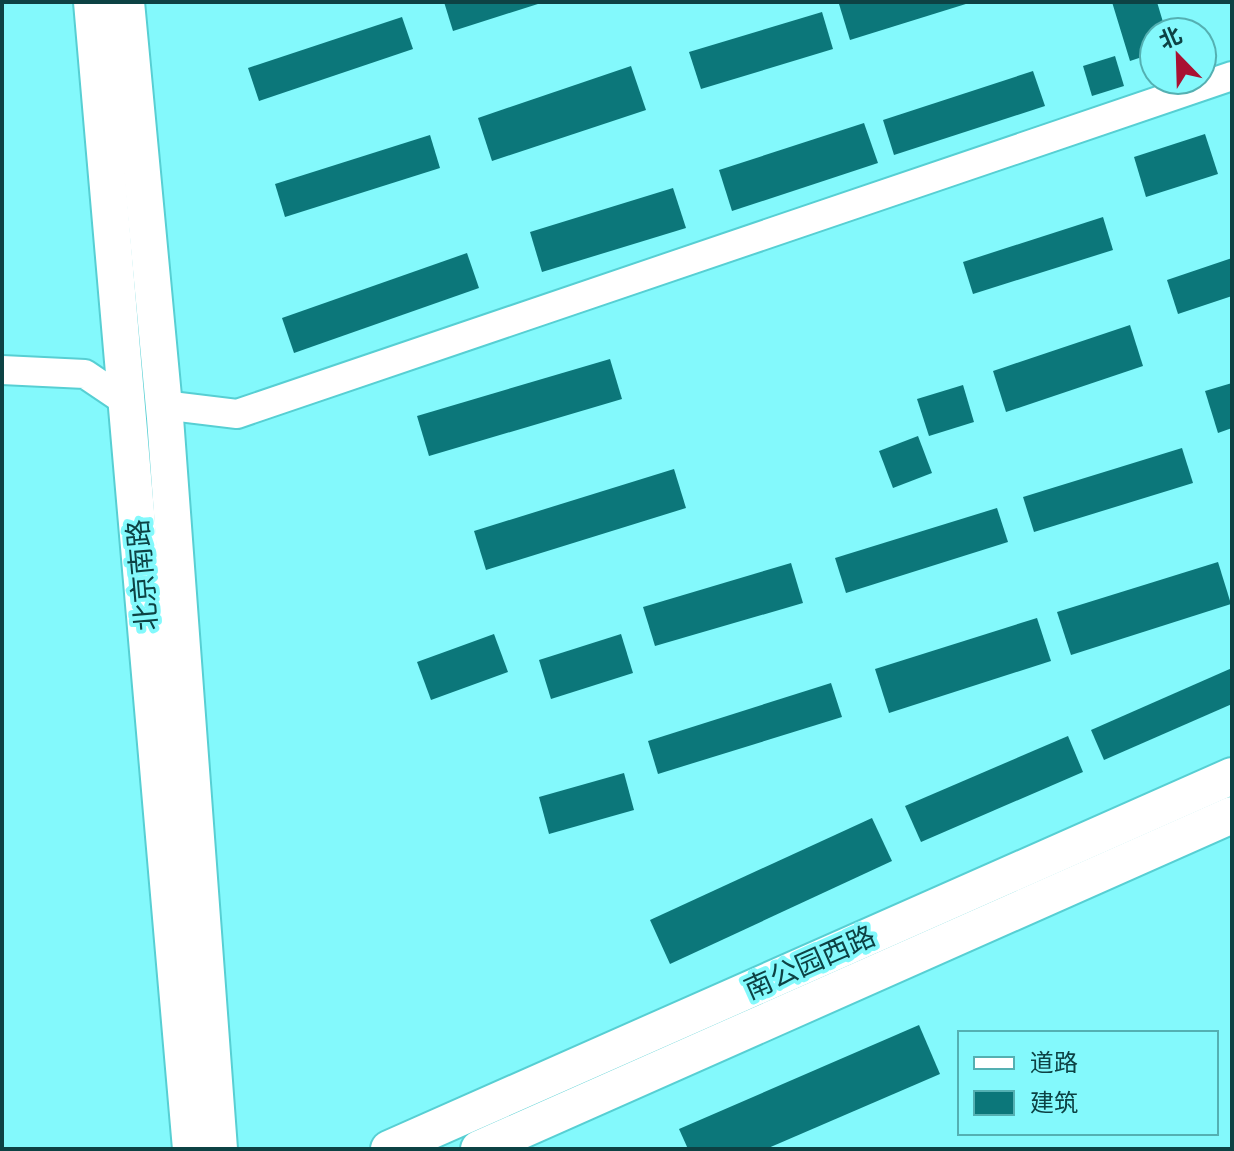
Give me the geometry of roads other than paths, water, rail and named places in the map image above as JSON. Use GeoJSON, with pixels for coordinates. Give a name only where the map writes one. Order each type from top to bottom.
{"type":"FeatureCollection","features":[{"type":"Feature","properties":{"kind":"main road","name":"北京南路"},"geometry":{"type":"LineString","coordinates":[[92,2],[146,404],[219,1149]]}},
{"type":"Feature","properties":{"kind":"main road","name":"北京南路"},"geometry":{"type":"LineString","coordinates":[[126,2],[146,404],[191,1149]]}},
{"type":"Feature","properties":{"kind":"main road","name":"南公园西路"},"geometry":{"type":"LineString","coordinates":[[389,1149],[1232,776]]}},
{"type":"Feature","properties":{"kind":"main road","name":"南公园西路"},"geometry":{"type":"LineString","coordinates":[[479,1149],[1232,815]]}},
{"type":"Feature","properties":{"kind":"street"},"geometry":{"type":"LineString","coordinates":[[2,370],[85,374],[146,404],[237,414],[1232,76]]}}]}
